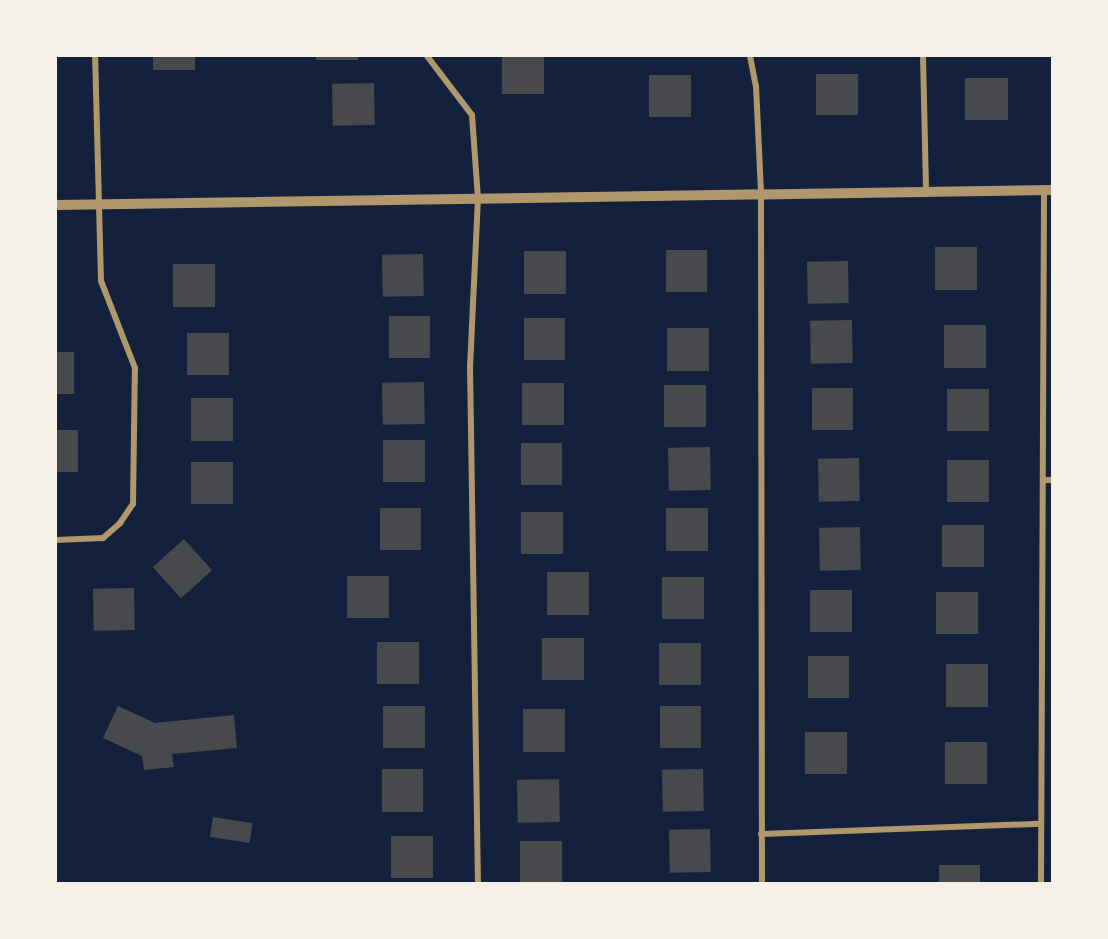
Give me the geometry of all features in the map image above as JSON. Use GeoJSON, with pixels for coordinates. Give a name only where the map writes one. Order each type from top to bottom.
{"type":"FeatureCollection","features":[{"type":"Feature","properties":{"kind":"street"},"geometry":{"type":"LineString","coordinates":[[56,540],[103,538],[133,504],[135,368],[100,281],[96,204],[95,56]]}},
{"type":"Feature","properties":{"kind":"street"},"geometry":{"type":"LineString","coordinates":[[427,56],[472,116],[478,198],[470,365],[477,884]]}},
{"type":"Feature","properties":{"kind":"street"},"geometry":{"type":"LineString","coordinates":[[750,56],[756,86],[761,193],[762,884]]}},
{"type":"Feature","properties":{"kind":"street"},"geometry":{"type":"LineString","coordinates":[[923,56],[926,194]]}},
{"type":"Feature","properties":{"kind":"street"},"geometry":{"type":"LineString","coordinates":[[56,205],[761,193],[926,194],[1048,190],[1043,480],[1041,884]]}},
{"type":"Feature","properties":{"kind":"street"},"geometry":{"type":"LineString","coordinates":[[1043,480],[1053,480]]}},
{"type":"Feature","properties":{"kind":"street"},"geometry":{"type":"LineString","coordinates":[[761,834],[1040,825]]}},
{"type":"Feature","properties":{"kind":"building"},"geometry":{"type":"Polygon","coordinates":[[[153,56],[195,56],[195,70],[153,70],[153,56]]]}},
{"type":"Feature","properties":{"kind":"building"},"geometry":{"type":"Polygon","coordinates":[[[316,56],[358,56],[358,60],[316,60],[316,56]]]}},
{"type":"Feature","properties":{"kind":"building"},"geometry":{"type":"Polygon","coordinates":[[[502,56],[544,56],[544,94],[502,94],[502,56]]]}},
{"type":"Feature","properties":{"kind":"building"},"geometry":{"type":"Polygon","coordinates":[[[816,74],[858,74],[858,115],[816,115],[816,74]]]}},
{"type":"Feature","properties":{"kind":"building"},"geometry":{"type":"Polygon","coordinates":[[[649,75],[691,75],[691,117],[649,117],[649,75]]]}},
{"type":"Feature","properties":{"kind":"building"},"geometry":{"type":"Polygon","coordinates":[[[965,78],[1008,78],[1008,120],[965,120],[965,78]]]}},
{"type":"Feature","properties":{"kind":"building"},"geometry":{"type":"Polygon","coordinates":[[[374,83],[375,125],[333,126],[332,84],[374,83]]]}},
{"type":"Feature","properties":{"kind":"building"},"geometry":{"type":"Polygon","coordinates":[[[935,247],[977,247],[977,290],[935,290],[935,247]]]}},
{"type":"Feature","properties":{"kind":"building"},"geometry":{"type":"Polygon","coordinates":[[[666,250],[707,250],[707,292],[666,292],[666,250]]]}},
{"type":"Feature","properties":{"kind":"building"},"geometry":{"type":"Polygon","coordinates":[[[524,251],[566,251],[566,294],[524,294],[524,251]]]}},
{"type":"Feature","properties":{"kind":"building"},"geometry":{"type":"Polygon","coordinates":[[[423,254],[424,296],[383,297],[382,255],[423,254]]]}},
{"type":"Feature","properties":{"kind":"building"},"geometry":{"type":"Polygon","coordinates":[[[848,261],[849,303],[808,304],[807,262],[848,261]]]}},
{"type":"Feature","properties":{"kind":"building"},"geometry":{"type":"Polygon","coordinates":[[[173,264],[215,264],[215,307],[173,307],[173,264]]]}},
{"type":"Feature","properties":{"kind":"building"},"geometry":{"type":"Polygon","coordinates":[[[389,316],[430,316],[430,358],[389,358],[389,316]]]}},
{"type":"Feature","properties":{"kind":"building"},"geometry":{"type":"Polygon","coordinates":[[[524,318],[565,318],[565,360],[524,360],[524,318]]]}},
{"type":"Feature","properties":{"kind":"building"},"geometry":{"type":"Polygon","coordinates":[[[852,320],[853,363],[811,364],[810,321],[852,320]]]}},
{"type":"Feature","properties":{"kind":"building"},"geometry":{"type":"Polygon","coordinates":[[[944,325],[986,325],[986,368],[944,368],[944,325]]]}},
{"type":"Feature","properties":{"kind":"building"},"geometry":{"type":"Polygon","coordinates":[[[667,328],[709,328],[709,371],[667,371],[667,328]]]}},
{"type":"Feature","properties":{"kind":"building"},"geometry":{"type":"Polygon","coordinates":[[[187,333],[229,333],[229,375],[187,375],[187,333]]]}},
{"type":"Feature","properties":{"kind":"building"},"geometry":{"type":"Polygon","coordinates":[[[56,352],[74,352],[74,394],[56,394],[56,352]]]}},
{"type":"Feature","properties":{"kind":"building"},"geometry":{"type":"Polygon","coordinates":[[[424,382],[425,424],[383,425],[382,383],[424,382]]]}},
{"type":"Feature","properties":{"kind":"building"},"geometry":{"type":"Polygon","coordinates":[[[522,383],[564,383],[564,425],[522,425],[522,383]]]}},
{"type":"Feature","properties":{"kind":"building"},"geometry":{"type":"Polygon","coordinates":[[[664,385],[706,385],[706,427],[664,427],[664,385]]]}},
{"type":"Feature","properties":{"kind":"building"},"geometry":{"type":"Polygon","coordinates":[[[812,388],[853,388],[853,430],[812,430],[812,388]]]}},
{"type":"Feature","properties":{"kind":"building"},"geometry":{"type":"Polygon","coordinates":[[[947,389],[989,389],[989,431],[947,431],[947,389]]]}},
{"type":"Feature","properties":{"kind":"building"},"geometry":{"type":"Polygon","coordinates":[[[191,398],[233,398],[233,441],[191,441],[191,398]]]}},
{"type":"Feature","properties":{"kind":"building"},"geometry":{"type":"Polygon","coordinates":[[[56,430],[78,430],[78,472],[56,472],[56,430]]]}},
{"type":"Feature","properties":{"kind":"building"},"geometry":{"type":"Polygon","coordinates":[[[383,440],[425,440],[425,482],[383,482],[383,440]]]}},
{"type":"Feature","properties":{"kind":"building"},"geometry":{"type":"Polygon","coordinates":[[[521,443],[562,443],[562,485],[521,485],[521,443]]]}},
{"type":"Feature","properties":{"kind":"building"},"geometry":{"type":"Polygon","coordinates":[[[710,447],[711,490],[669,491],[668,448],[710,447]]]}},
{"type":"Feature","properties":{"kind":"building"},"geometry":{"type":"Polygon","coordinates":[[[859,458],[860,501],[819,502],[818,459],[859,458]]]}},
{"type":"Feature","properties":{"kind":"building"},"geometry":{"type":"Polygon","coordinates":[[[947,460],[989,460],[989,502],[947,502],[947,460]]]}},
{"type":"Feature","properties":{"kind":"building"},"geometry":{"type":"Polygon","coordinates":[[[191,462],[233,462],[233,504],[191,504],[191,462]]]}},
{"type":"Feature","properties":{"kind":"building"},"geometry":{"type":"Polygon","coordinates":[[[380,508],[421,508],[421,550],[380,550],[380,508]]]}},
{"type":"Feature","properties":{"kind":"building"},"geometry":{"type":"Polygon","coordinates":[[[666,508],[708,508],[708,551],[666,551],[666,508]]]}},
{"type":"Feature","properties":{"kind":"building"},"geometry":{"type":"Polygon","coordinates":[[[521,512],[563,512],[563,554],[521,554],[521,512]]]}},
{"type":"Feature","properties":{"kind":"building"},"geometry":{"type":"Polygon","coordinates":[[[942,525],[984,525],[984,567],[942,567],[942,525]]]}},
{"type":"Feature","properties":{"kind":"building"},"geometry":{"type":"Polygon","coordinates":[[[860,527],[861,570],[820,571],[819,528],[860,527]]]}},
{"type":"Feature","properties":{"kind":"building"},"geometry":{"type":"Polygon","coordinates":[[[184,539],[212,570],[181,598],[153,567],[184,539]]]}},
{"type":"Feature","properties":{"kind":"building"},"geometry":{"type":"Polygon","coordinates":[[[547,572],[589,572],[589,615],[547,615],[547,572]]]}},
{"type":"Feature","properties":{"kind":"building"},"geometry":{"type":"Polygon","coordinates":[[[347,576],[389,576],[389,618],[347,618],[347,576]]]}},
{"type":"Feature","properties":{"kind":"building"},"geometry":{"type":"Polygon","coordinates":[[[662,577],[704,577],[704,619],[662,619],[662,577]]]}},
{"type":"Feature","properties":{"kind":"building"},"geometry":{"type":"Polygon","coordinates":[[[134,588],[135,630],[94,631],[93,589],[134,588]]]}},
{"type":"Feature","properties":{"kind":"building"},"geometry":{"type":"Polygon","coordinates":[[[810,590],[852,590],[852,632],[810,632],[810,590]]]}},
{"type":"Feature","properties":{"kind":"building"},"geometry":{"type":"Polygon","coordinates":[[[936,592],[978,592],[978,634],[936,634],[936,592]]]}},
{"type":"Feature","properties":{"kind":"building"},"geometry":{"type":"Polygon","coordinates":[[[542,638],[584,638],[584,680],[542,680],[542,638]]]}},
{"type":"Feature","properties":{"kind":"building"},"geometry":{"type":"Polygon","coordinates":[[[377,642],[419,642],[419,684],[377,684],[377,642]]]}},
{"type":"Feature","properties":{"kind":"building"},"geometry":{"type":"Polygon","coordinates":[[[659,643],[701,643],[701,685],[659,685],[659,643]]]}},
{"type":"Feature","properties":{"kind":"building"},"geometry":{"type":"Polygon","coordinates":[[[808,656],[849,656],[849,698],[808,698],[808,656]]]}},
{"type":"Feature","properties":{"kind":"building"},"geometry":{"type":"Polygon","coordinates":[[[946,664],[988,664],[988,707],[946,707],[946,664]]]}},
{"type":"Feature","properties":{"kind":"building"},"geometry":{"type":"Polygon","coordinates":[[[118,706],[155,723],[234,715],[237,748],[172,754],[174,767],[144,770],[142,756],[103,738],[118,706]]]}},
{"type":"Feature","properties":{"kind":"building"},"geometry":{"type":"Polygon","coordinates":[[[383,706],[425,706],[425,748],[383,748],[383,706]]]}},
{"type":"Feature","properties":{"kind":"building"},"geometry":{"type":"Polygon","coordinates":[[[660,706],[701,706],[701,748],[660,748],[660,706]]]}},
{"type":"Feature","properties":{"kind":"building"},"geometry":{"type":"Polygon","coordinates":[[[523,709],[565,709],[565,752],[523,752],[523,709]]]}},
{"type":"Feature","properties":{"kind":"building"},"geometry":{"type":"Polygon","coordinates":[[[805,732],[847,732],[847,774],[805,774],[805,732]]]}},
{"type":"Feature","properties":{"kind":"building"},"geometry":{"type":"Polygon","coordinates":[[[945,742],[987,742],[987,784],[945,784],[945,742]]]}},
{"type":"Feature","properties":{"kind":"building"},"geometry":{"type":"Polygon","coordinates":[[[382,769],[423,769],[423,812],[382,812],[382,769]]]}},
{"type":"Feature","properties":{"kind":"building"},"geometry":{"type":"Polygon","coordinates":[[[703,769],[704,811],[663,812],[662,770],[703,769]]]}},
{"type":"Feature","properties":{"kind":"building"},"geometry":{"type":"Polygon","coordinates":[[[559,779],[560,822],[518,823],[517,780],[559,779]]]}},
{"type":"Feature","properties":{"kind":"building"},"geometry":{"type":"Polygon","coordinates":[[[213,817],[253,823],[249,843],[210,837],[213,817]]]}},
{"type":"Feature","properties":{"kind":"building"},"geometry":{"type":"Polygon","coordinates":[[[710,829],[711,872],[670,873],[669,830],[710,829]]]}},
{"type":"Feature","properties":{"kind":"building"},"geometry":{"type":"Polygon","coordinates":[[[391,836],[433,836],[433,878],[391,878],[391,836]]]}},
{"type":"Feature","properties":{"kind":"building"},"geometry":{"type":"Polygon","coordinates":[[[520,841],[562,841],[562,883],[520,883],[520,841]]]}},
{"type":"Feature","properties":{"kind":"building"},"geometry":{"type":"Polygon","coordinates":[[[939,865],[980,865],[980,884],[939,884],[939,865]]]}}]}
